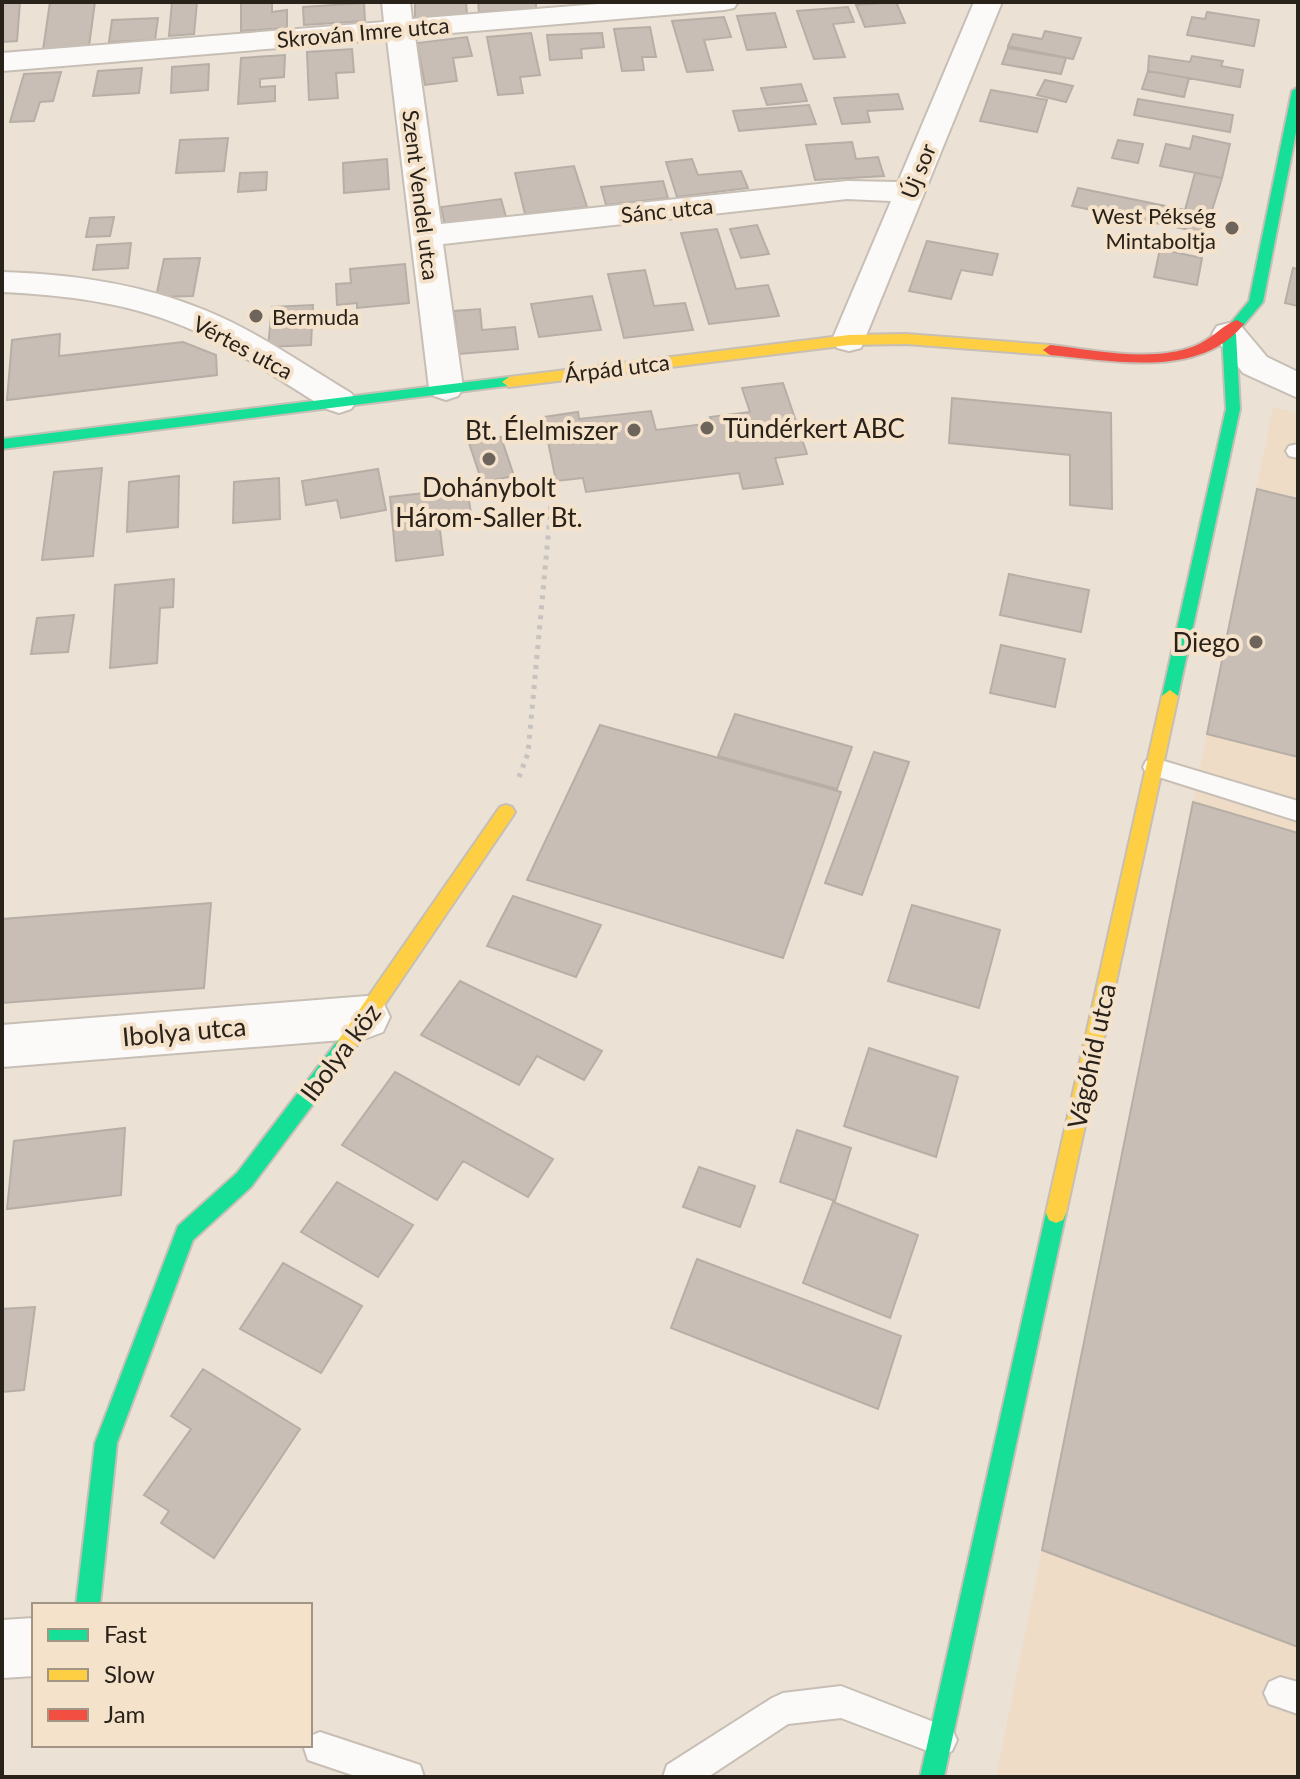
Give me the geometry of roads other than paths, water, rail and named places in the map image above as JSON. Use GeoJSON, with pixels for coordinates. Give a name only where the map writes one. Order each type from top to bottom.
{"type":"FeatureCollection","features":[{"type":"Feature","properties":{"kind":"street","name":"Skrován Imre utca"},"geometry":{"type":"LineString","coordinates":[[2,62],[398,16],[724,2]]}},
{"type":"Feature","properties":{"kind":"street","name":"Új sor"},"geometry":{"type":"LineString","coordinates":[[849,340],[988,2]]}},
{"type":"Feature","properties":{"kind":"street","name":"Szent Vendel utca"},"geometry":{"type":"LineString","coordinates":[[398,16],[446,388]]}},
{"type":"Feature","properties":{"kind":"street"},"geometry":{"type":"LineString","coordinates":[[1298,91],[1256,302],[1229,334],[1255,365],[1298,386]]}},
{"type":"Feature","properties":{"kind":"street","name":"Sánc utca"},"geometry":{"type":"LineString","coordinates":[[426,236],[847,190],[909,192]]}},
{"type":"Feature","properties":{"kind":"street","name":"Vértes utca"},"geometry":{"type":"LineString","coordinates":[[2,282],[83,288],[153,303],[220,330],[339,401]]}},
{"type":"Feature","properties":{"kind":"street","name":"Árpád utca"},"geometry":{"type":"LineString","coordinates":[[2,444],[849,340],[906,339],[1148,357],[1183,356],[1229,334]]}},
{"type":"Feature","properties":{"kind":"street","name":"Vágóhíd utca"},"geometry":{"type":"LineString","coordinates":[[932,1777],[1233,409],[1229,334]]}},
{"type":"Feature","properties":{"kind":"street","name":"Ibolya köz"},"geometry":{"type":"LineString","coordinates":[[88,1603],[106,1443],[185,1233],[244,1180],[367,1017],[506,812]]}},
{"type":"Feature","properties":{"kind":"street","name":"Ibolya utca"},"geometry":{"type":"LineString","coordinates":[[2,1046],[367,1017]]}},
{"type":"Feature","properties":{"kind":"street"},"geometry":{"type":"LineString","coordinates":[[2,1649],[32,1647]]}},
{"type":"Feature","properties":{"kind":"lane"},"geometry":{"type":"LineString","coordinates":[[1154,767],[1298,811]]}},
{"type":"Feature","properties":{"kind":"lane"},"geometry":{"type":"LineString","coordinates":[[679,1777],[783,1709],[841,1702],[941,1740]]}},
{"type":"Feature","properties":{"kind":"lane"},"geometry":{"type":"LineString","coordinates":[[320,1748],[408,1777]]}},
{"type":"Feature","properties":{"kind":"place","name":"West Pékség Mintaboltja"},"geometry":{"type":"Point","coordinates":[1232,228]}},
{"type":"Feature","properties":{"kind":"place","name":"Bermuda"},"geometry":{"type":"Point","coordinates":[256,316]}},
{"type":"Feature","properties":{"kind":"place","name":"Tündérkert ABC"},"geometry":{"type":"Point","coordinates":[707,428]}},
{"type":"Feature","properties":{"kind":"place","name":"Bt. Élelmiszer"},"geometry":{"type":"Point","coordinates":[634,430]}},
{"type":"Feature","properties":{"kind":"place","name":"Dohánybolt Három-Saller Bt."},"geometry":{"type":"Point","coordinates":[489,459]}},
{"type":"Feature","properties":{"kind":"place","name":"Diego"},"geometry":{"type":"Point","coordinates":[1256,642]}}]}
